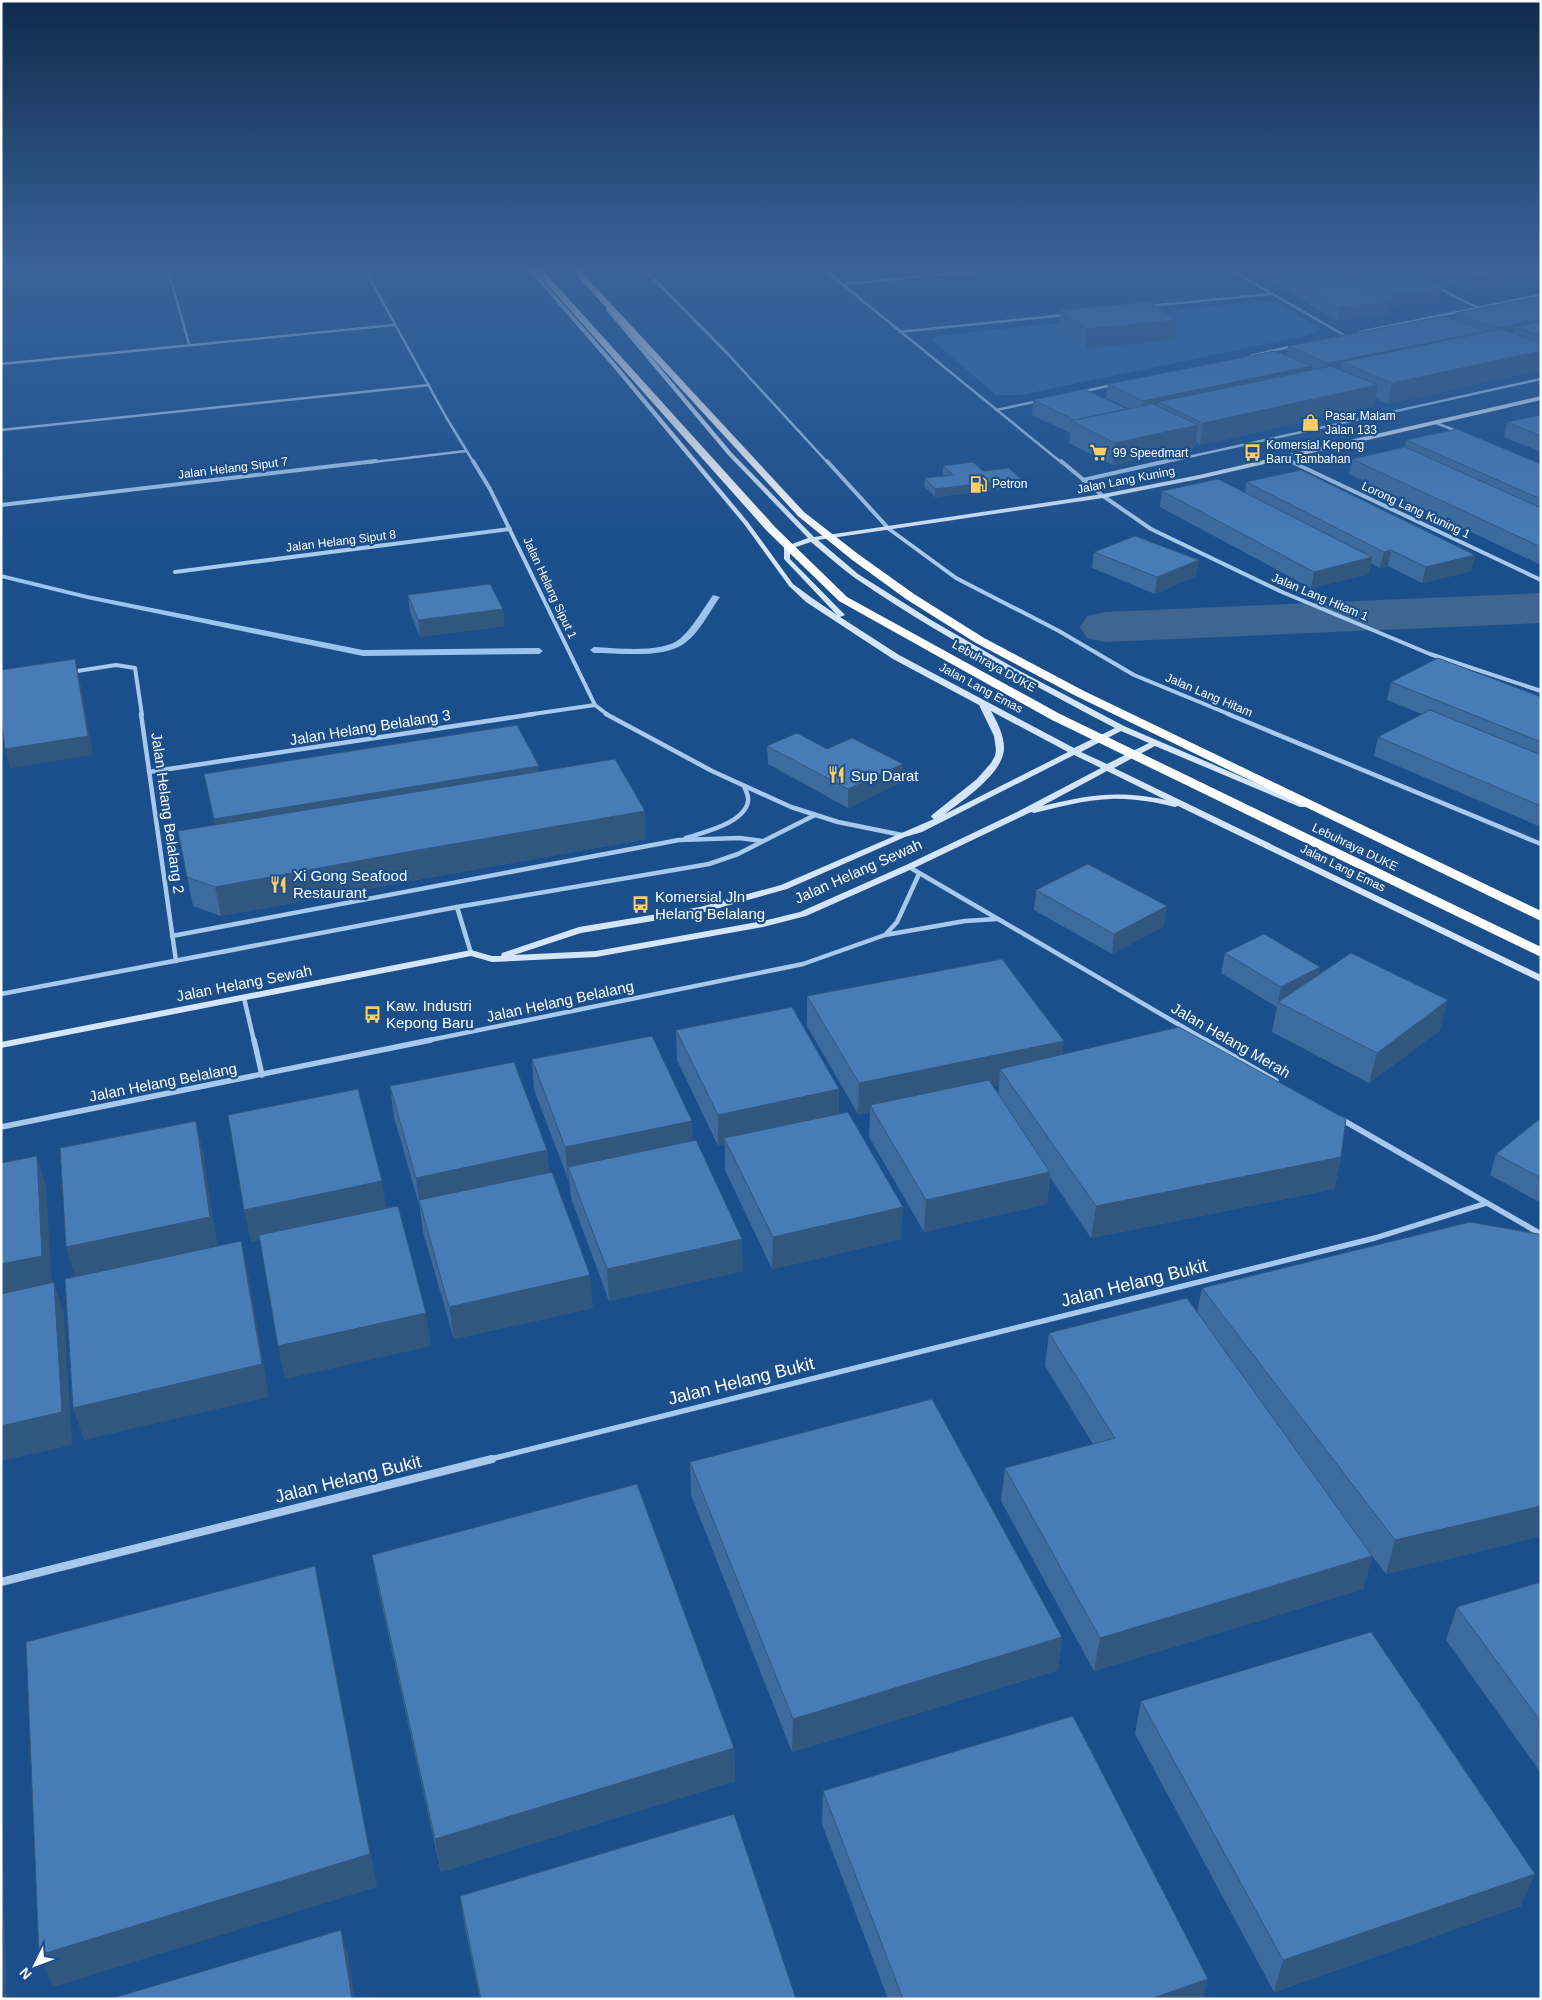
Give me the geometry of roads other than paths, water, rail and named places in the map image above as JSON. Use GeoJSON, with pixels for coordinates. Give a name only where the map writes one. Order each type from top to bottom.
{"type":"FeatureCollection","features":[{"type":"Feature","properties":{"kind":"highway","name":"Lebuhraya DUKE"},"geometry":{"type":"LineString","coordinates":[[619,359],[771,529],[843,599],[1056,716],[1541,953]]}},
{"type":"Feature","properties":{"kind":"highway","name":"Lebuhraya DUKE"},"geometry":{"type":"LineString","coordinates":[[658,359],[801,514],[842,548],[949,622],[1030,668],[1541,917]]}},
{"type":"Feature","properties":{"kind":"main road","name":"Jalan Lang Emas"},"geometry":{"type":"LineString","coordinates":[[608,359],[746,523],[791,585],[809,600],[896,657],[1075,752],[1541,979]]}},
{"type":"Feature","properties":{"kind":"main road"},"geometry":{"type":"LineString","coordinates":[[650,359],[730,454],[812,539],[888,598],[1012,671],[1121,728],[1297,803],[1541,912]]}},
{"type":"Feature","properties":{"kind":"main road","name":"Jalan Lang Kuning"},"geometry":{"type":"LineString","coordinates":[[854,628],[787,559],[786,548],[812,539],[1103,496],[1283,458],[1541,398]]}},
{"type":"Feature","properties":{"kind":"main road"},"geometry":{"type":"LineString","coordinates":[[919,830],[980,781],[999,756],[1000,747],[995,726],[983,704]]}},
{"type":"Feature","properties":{"kind":"main road","name":"Jalan Helang Sewah"},"geometry":{"type":"LineString","coordinates":[[492,959],[579,930],[700,910],[784,887],[919,830],[1121,728]]}},
{"type":"Feature","properties":{"kind":"main road","name":"Jalan Helang Sewah"},"geometry":{"type":"LineString","coordinates":[[1,1045],[471,953],[492,959],[596,954],[763,924],[803,914],[909,867],[1020,814],[1154,743]]}},
{"type":"Feature","properties":{"kind":"main road"},"geometry":{"type":"LineString","coordinates":[[1020,814],[1084,799],[1110,796],[1135,797],[1186,805]]}},
{"type":"Feature","properties":{"kind":"street"},"geometry":{"type":"LineString","coordinates":[[1,364],[45,359]]}},
{"type":"Feature","properties":{"kind":"street","name":"Jalan Helang Siput 1"},"geometry":{"type":"LineString","coordinates":[[414,359],[490,490],[594,705],[610,717],[744,786],[815,815],[862,828],[902,836]]}},
{"type":"Feature","properties":{"kind":"street"},"geometry":{"type":"LineString","coordinates":[[733,359],[889,529]]}},
{"type":"Feature","properties":{"kind":"street","name":"Jalan Lang Hitam 1"},"geometry":{"type":"LineString","coordinates":[[933,359],[1082,480],[1133,518],[1158,533],[1297,598],[1399,642],[1541,691]]}},
{"type":"Feature","properties":{"kind":"street"},"geometry":{"type":"LineString","coordinates":[[1082,480],[1541,379]]}},
{"type":"Feature","properties":{"kind":"street"},"geometry":{"type":"LineString","coordinates":[[1072,394],[1119,384]]}},
{"type":"Feature","properties":{"kind":"street"},"geometry":{"type":"LineString","coordinates":[[1,430],[429,385]]}},
{"type":"Feature","properties":{"kind":"street"},"geometry":{"type":"LineString","coordinates":[[996,410],[1044,400]]}},
{"type":"Feature","properties":{"kind":"street"},"geometry":{"type":"LineString","coordinates":[[1436,423],[1462,434]]}},
{"type":"Feature","properties":{"kind":"street","name":"Jalan Helang Siput 7"},"geometry":{"type":"LineString","coordinates":[[1,505],[466,451]]}},
{"type":"Feature","properties":{"kind":"street","name":"Lorong Lang Kuning 1"},"geometry":{"type":"LineString","coordinates":[[1283,458],[1541,580]]}},
{"type":"Feature","properties":{"kind":"street","name":"Jalan Helang Siput 8"},"geometry":{"type":"LineString","coordinates":[[175,572],[510,529]]}},
{"type":"Feature","properties":{"kind":"street","name":"Jalan Lang Hitam"},"geometry":{"type":"LineString","coordinates":[[889,529],[956,578],[1059,632],[1134,675],[1541,844]]}},
{"type":"Feature","properties":{"kind":"street","name":"Jalan Helang Belalang 2"},"geometry":{"type":"LineString","coordinates":[[68,672],[116,665],[135,668],[176,961]]}},
{"type":"Feature","properties":{"kind":"street","name":"Jalan Helang Belalang 3"},"geometry":{"type":"LineString","coordinates":[[150,772],[594,705]]}},
{"type":"Feature","properties":{"kind":"street"},"geometry":{"type":"LineString","coordinates":[[172,936],[679,840],[717,828],[744,812],[749,802],[744,786]]}},
{"type":"Feature","properties":{"kind":"street"},"geometry":{"type":"LineString","coordinates":[[1,994],[457,907],[709,864],[764,841],[815,815]]}},
{"type":"Feature","properties":{"kind":"street"},"geometry":{"type":"LineString","coordinates":[[679,840],[740,838],[764,841]]}},
{"type":"Feature","properties":{"kind":"street","name":"Jalan Helang Merah"},"geometry":{"type":"LineString","coordinates":[[909,867],[1280,1084]]}},
{"type":"Feature","properties":{"kind":"street"},"geometry":{"type":"LineString","coordinates":[[885,935],[897,922],[919,874]]}},
{"type":"Feature","properties":{"kind":"street"},"geometry":{"type":"LineString","coordinates":[[457,907],[471,953]]}},
{"type":"Feature","properties":{"kind":"street","name":"Jalan Helang Belalang"},"geometry":{"type":"LineString","coordinates":[[1,1127],[803,964],[885,935],[965,921],[997,919]]}},
{"type":"Feature","properties":{"kind":"street"},"geometry":{"type":"LineString","coordinates":[[244,998],[262,1075]]}},
{"type":"Feature","properties":{"kind":"street"},"geometry":{"type":"LineString","coordinates":[[1332,1113],[1541,1234]]}},
{"type":"Feature","properties":{"kind":"street","name":"Jalan Helang Bukit"},"geometry":{"type":"LineString","coordinates":[[1,1582],[1375,1238],[1487,1203]]}},
{"type":"Feature","properties":{"kind":"waterway"},"geometry":{"type":"LineString","coordinates":[[1,576],[87,597],[363,653],[539,651]]}},
{"type":"Feature","properties":{"kind":"waterway"},"geometry":{"type":"LineString","coordinates":[[594,650],[638,651],[671,647],[684,640],[716,597]]}},
{"type":"Feature","properties":{"kind":"waterway"},"geometry":{"type":"LineString","coordinates":[[1105,627],[1541,608]]}},
{"type":"Feature","properties":{"kind":"place","name":"Pasar Malam Jalan 133"},"geometry":{"type":"Point","coordinates":[1311,423]}},
{"type":"Feature","properties":{"kind":"place","name":"Komersial Kepong Baru Tambahan"},"geometry":{"type":"Point","coordinates":[1252,452]}},
{"type":"Feature","properties":{"kind":"place","name":"99 Speedmart"},"geometry":{"type":"Point","coordinates":[1099,453]}},
{"type":"Feature","properties":{"kind":"place","name":"Petron"},"geometry":{"type":"Point","coordinates":[978,484]}},
{"type":"Feature","properties":{"kind":"place","name":"Sup Darat"},"geometry":{"type":"Point","coordinates":[837,775]}},
{"type":"Feature","properties":{"kind":"place","name":"Xi Gong Seafood Restaurant"},"geometry":{"type":"Point","coordinates":[279,884]}},
{"type":"Feature","properties":{"kind":"place","name":"Komersial Jln Helang Belalang"},"geometry":{"type":"Point","coordinates":[641,905]}},
{"type":"Feature","properties":{"kind":"place","name":"Kaw. Industri Kepong Baru"},"geometry":{"type":"Point","coordinates":[372,1014]}}]}
